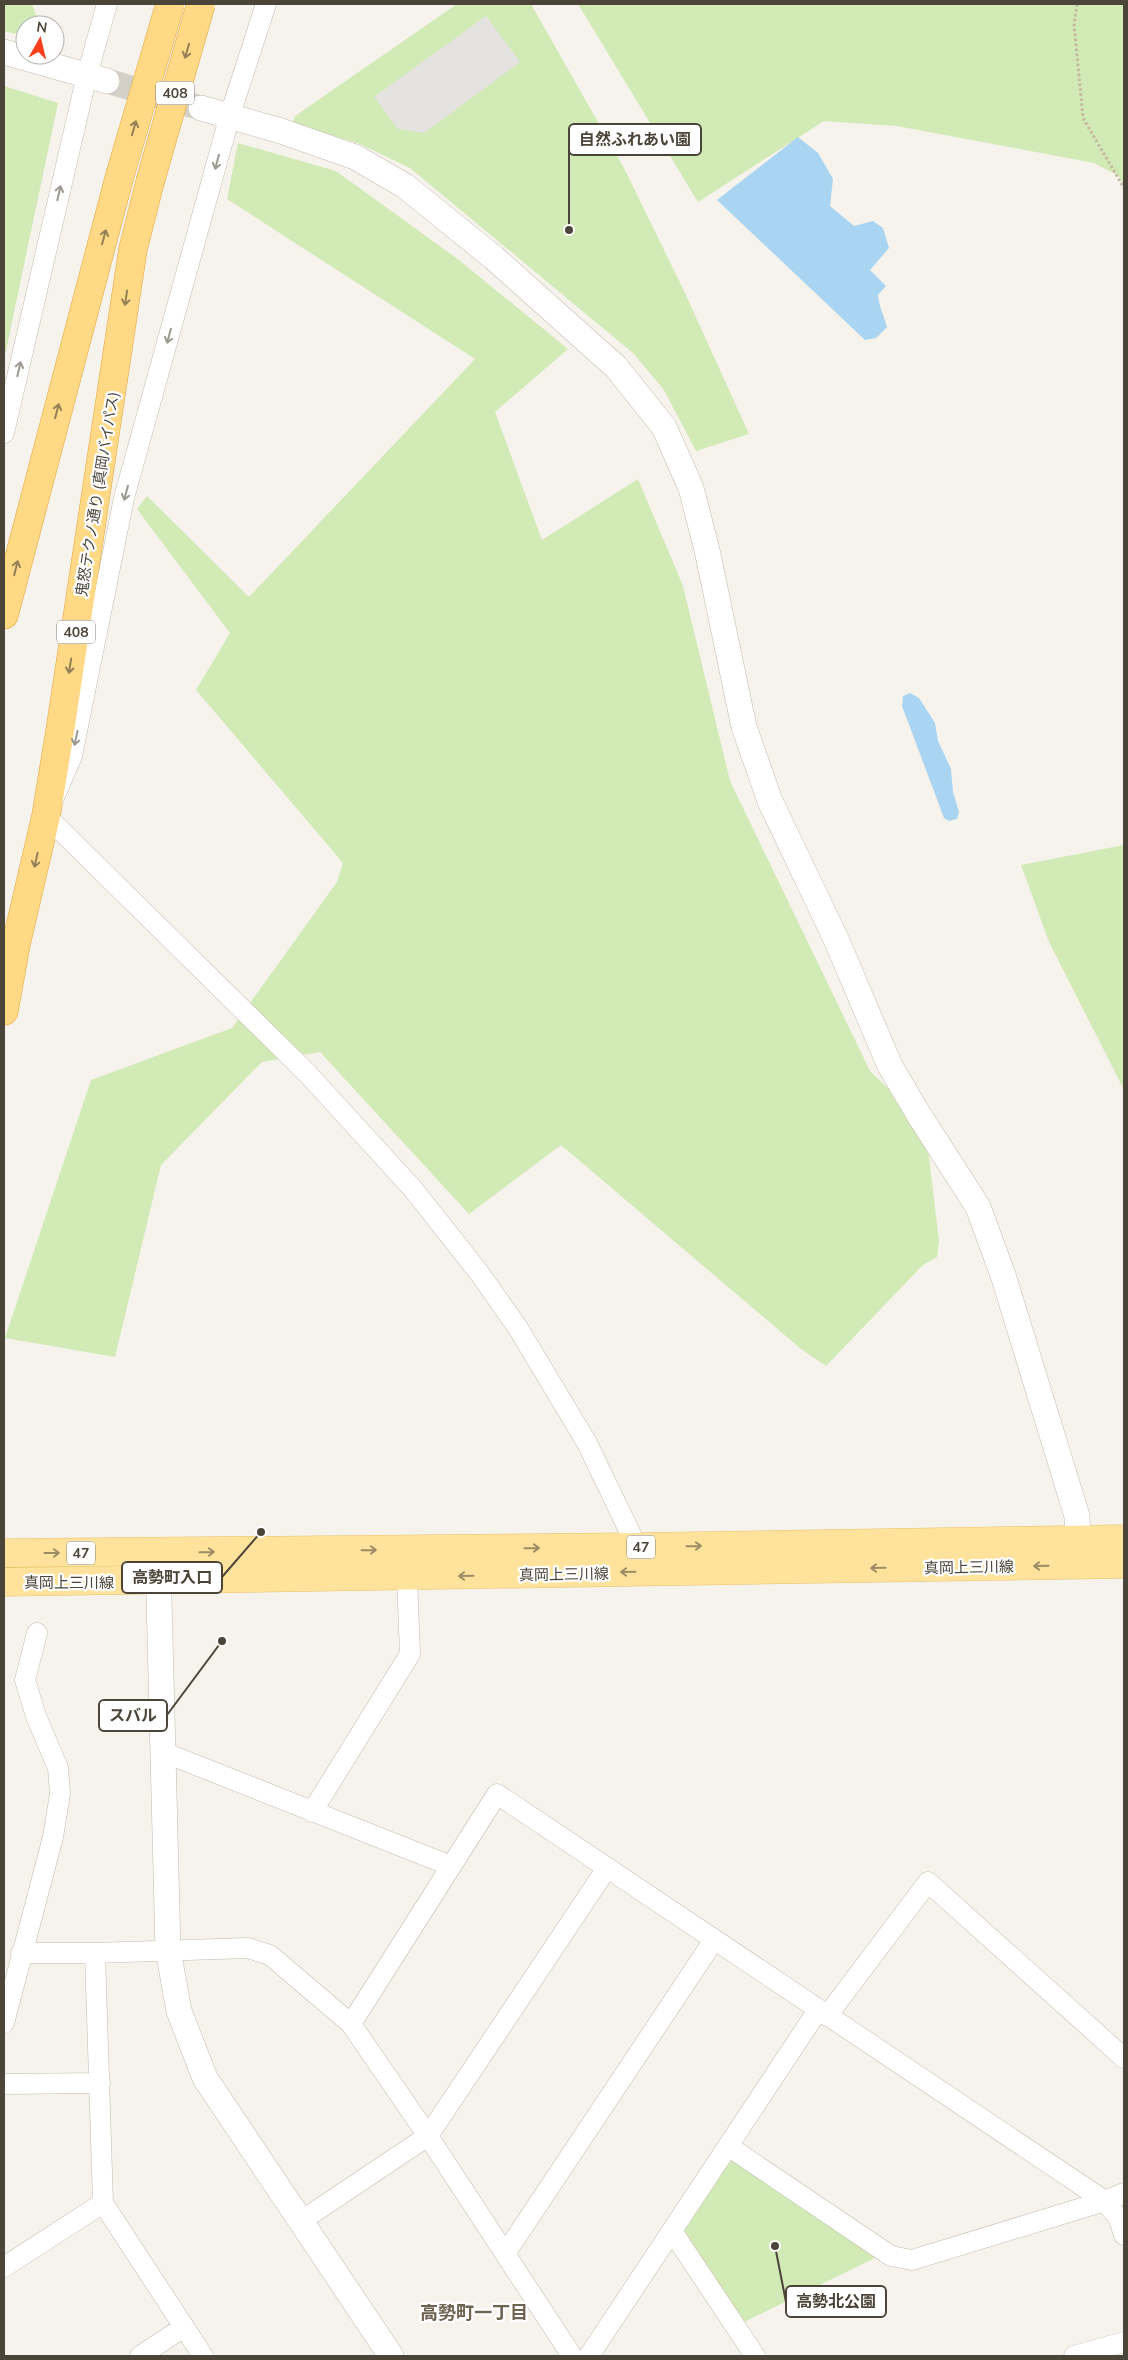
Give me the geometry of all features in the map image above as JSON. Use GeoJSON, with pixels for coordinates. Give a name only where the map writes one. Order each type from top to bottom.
{"type":"FeatureCollection","features":[{"type":"Feature","properties":{"kind":"highway","name":"408"},"geometry":{"type":"LineString","coordinates":[[4,615],[120,175],[170,4]]}},
{"type":"Feature","properties":{"kind":"highway","name":"鬼怒テクノ通り (真岡バイパス)"},"geometry":{"type":"LineString","coordinates":[[4,1011],[16,944],[46,816],[133,250],[150,182],[201,4]]}},
{"type":"Feature","properties":{"kind":"main road","name":"真岡上三川線"},"geometry":{"type":"LineString","coordinates":[[4,1582],[159,1582],[407,1577],[1079,1552],[1124,1539]]}},
{"type":"Feature","properties":{"kind":"main road","name":"真岡上三川線"},"geometry":{"type":"LineString","coordinates":[[4,1553],[638,1547],[1079,1552],[1124,1564]]}},
{"type":"Feature","properties":{"kind":"street"},"geometry":{"type":"LineString","coordinates":[[4,433],[97,78],[107,4]]}},
{"type":"Feature","properties":{"kind":"street"},"geometry":{"type":"LineString","coordinates":[[266,4],[230,115],[124,498],[72,756],[46,816],[307,1073],[413,1189],[480,1274],[518,1328],[587,1443],[638,1547]]}},
{"type":"Feature","properties":{"kind":"street"},"geometry":{"type":"LineString","coordinates":[[4,52],[97,78]]}},
{"type":"Feature","properties":{"kind":"street"},"geometry":{"type":"LineString","coordinates":[[201,108],[281,131],[355,158],[405,186],[494,258],[616,367],[664,426],[691,488],[707,550],[744,727],[770,801],[836,939],[890,1066],[978,1207],[1002,1275],[1077,1516],[1079,1552]]}},
{"type":"Feature","properties":{"kind":"street"},"geometry":{"type":"LineString","coordinates":[[158,1552],[168,1950],[179,2010],[205,2078],[391,2356]]}},
{"type":"Feature","properties":{"kind":"street"},"geometry":{"type":"LineString","coordinates":[[312,1812],[410,1654],[407,1577]]}},
{"type":"Feature","properties":{"kind":"street"},"geometry":{"type":"LineString","coordinates":[[4,2023],[53,1837],[60,1794],[58,1768],[36,1716],[25,1680],[36,1633]]}},
{"type":"Feature","properties":{"kind":"street"},"geometry":{"type":"LineString","coordinates":[[163,1752],[451,1866]]}},
{"type":"Feature","properties":{"kind":"street"},"geometry":{"type":"LineString","coordinates":[[351,2024],[496,1794],[1105,2201],[1119,2219],[1124,2235]]}},
{"type":"Feature","properties":{"kind":"street"},"geometry":{"type":"LineString","coordinates":[[301,2221],[428,2136],[607,1868]]}},
{"type":"Feature","properties":{"kind":"street"},"geometry":{"type":"LineString","coordinates":[[589,2356],[728,2146],[822,2013],[928,1882],[1124,2058]]}},
{"type":"Feature","properties":{"kind":"street"},"geometry":{"type":"LineString","coordinates":[[505,2254],[714,1940]]}},
{"type":"Feature","properties":{"kind":"street"},"geometry":{"type":"LineString","coordinates":[[21,1953],[96,1953],[248,1948],[270,1955],[351,2024],[428,2136],[572,2356]]}},
{"type":"Feature","properties":{"kind":"street"},"geometry":{"type":"LineString","coordinates":[[96,1953],[103,2203],[203,2356]]}},
{"type":"Feature","properties":{"kind":"street"},"geometry":{"type":"LineString","coordinates":[[4,2084],[100,2083]]}},
{"type":"Feature","properties":{"kind":"street"},"geometry":{"type":"LineString","coordinates":[[728,2146],[891,2256],[912,2260],[1105,2201],[1124,2192]]}},
{"type":"Feature","properties":{"kind":"street"},"geometry":{"type":"LineString","coordinates":[[4,2267],[103,2203]]}},
{"type":"Feature","properties":{"kind":"street"},"geometry":{"type":"LineString","coordinates":[[672,2231],[755,2356]]}},
{"type":"Feature","properties":{"kind":"street"},"geometry":{"type":"LineString","coordinates":[[140,2356],[184,2328]]}},
{"type":"Feature","properties":{"kind":"street"},"geometry":{"type":"LineString","coordinates":[[1074,2356],[1124,2342]]}},
{"type":"Feature","properties":{"kind":"path"},"geometry":{"type":"LineString","coordinates":[[1077,4],[1074,24],[1083,118],[1124,188]]}},
{"type":"Feature","properties":{"kind":"green space"},"geometry":{"type":"Polygon","coordinates":[[[4,4],[32,4],[36,15],[15,15],[15,34],[4,31],[4,4]]]}},
{"type":"Feature","properties":{"kind":"green space"},"geometry":{"type":"Polygon","coordinates":[[[457,4],[531,4],[624,168],[684,291],[749,434],[696,451],[664,390],[633,353],[410,168],[360,144],[293,123],[295,116],[457,4]]]}},
{"type":"Feature","properties":{"kind":"green space"},"geometry":{"type":"Polygon","coordinates":[[[578,4],[1124,4],[1124,186],[1119,176],[1094,163],[897,126],[824,121],[698,202],[578,4]]]}},
{"type":"Feature","properties":{"kind":"green space"},"geometry":{"type":"Polygon","coordinates":[[[4,86],[58,103],[4,360],[4,86]]]}},
{"type":"Feature","properties":{"kind":"green space"},"geometry":{"type":"Polygon","coordinates":[[[238,143],[336,171],[459,260],[568,349],[495,412],[542,540],[638,479],[683,586],[730,781],[870,1071],[925,1124],[939,1241],[937,1257],[923,1265],[826,1366],[801,1349],[561,1145],[469,1214],[320,1052],[262,1062],[161,1165],[115,1357],[5,1338],[91,1080],[232,1028],[337,882],[343,863],[196,690],[230,633],[137,509],[147,496],[249,597],[475,359],[227,199],[238,143]]]}},
{"type":"Feature","properties":{"kind":"green space"},"geometry":{"type":"Polygon","coordinates":[[[1124,845],[1124,1090],[1049,942],[1021,865],[1124,845]]]}},
{"type":"Feature","properties":{"kind":"green space"},"geometry":{"type":"Polygon","coordinates":[[[731,2161],[749,2165],[877,2257],[742,2323],[681,2227],[731,2161]]]}},
{"type":"Feature","properties":{"kind":"shaded area"},"geometry":{"type":"Polygon","coordinates":[[[486,16],[520,62],[424,133],[398,129],[374,97],[486,16]]]}},
{"type":"Feature","properties":{"kind":"water"},"geometry":{"type":"Polygon","coordinates":[[[798,137],[818,153],[833,179],[830,206],[854,226],[873,221],[883,228],[889,248],[870,270],[886,286],[878,295],[887,327],[876,338],[865,340],[717,200],[798,137]]]}},
{"type":"Feature","properties":{"kind":"water"},"geometry":{"type":"Polygon","coordinates":[[[910,693],[919,698],[935,723],[938,741],[951,769],[953,792],[959,812],[957,819],[949,821],[944,818],[902,706],[903,696],[910,693]]]}},
{"type":"Feature","properties":{"kind":"tunnel"},"geometry":{"type":"LineString","coordinates":[[107,81],[201,108]]}},
{"type":"Feature","properties":{"kind":"place","name":"自然ふれあい園"},"geometry":{"type":"Point","coordinates":[569,230]}},
{"type":"Feature","properties":{"kind":"place","name":"高勢町入口"},"geometry":{"type":"Point","coordinates":[261,1532]}},
{"type":"Feature","properties":{"kind":"place","name":"スバル"},"geometry":{"type":"Point","coordinates":[222,1641]}},
{"type":"Feature","properties":{"kind":"place","name":"高勢北公園"},"geometry":{"type":"Point","coordinates":[775,2246]}},
{"type":"Feature","properties":{"kind":"district","name":"高勢町一丁目"},"geometry":{"type":"Point","coordinates":[474,2312]}}]}
